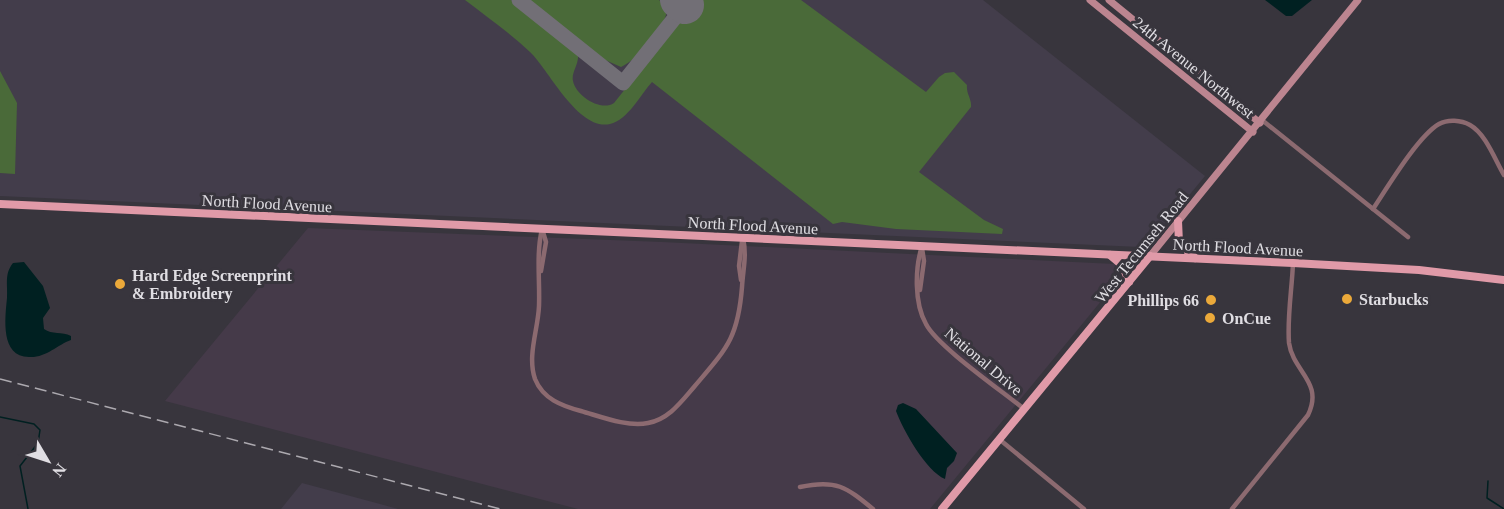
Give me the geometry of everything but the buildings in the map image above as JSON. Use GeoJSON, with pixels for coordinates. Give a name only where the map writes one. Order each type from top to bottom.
{"type":"FeatureCollection","features":[{"type":"Feature","properties":{"kind":"main road","name":"24th Avenue Northwest"},"geometry":{"type":"LineString","coordinates":[[1090,0],[1252,132]]}},
{"type":"Feature","properties":{"kind":"main road","name":"24th Avenue Northwest"},"geometry":{"type":"LineString","coordinates":[[1109,0],[1261,121]]}},
{"type":"Feature","properties":{"kind":"main road","name":"West Tecumseh Road"},"geometry":{"type":"LineString","coordinates":[[942,509],[1358,0]]}},
{"type":"Feature","properties":{"kind":"main road","name":"North Flood Avenue"},"geometry":{"type":"LineString","coordinates":[[0,204],[1195,258],[1419,270],[1504,280]]}},
{"type":"Feature","properties":{"kind":"main road"},"geometry":{"type":"LineString","coordinates":[[1178,221],[1179,243],[1195,258]]}},
{"type":"Feature","properties":{"kind":"main road"},"geometry":{"type":"LineString","coordinates":[[1110,255],[1123,266],[1129,282]]}},
{"type":"Feature","properties":{"kind":"street"},"geometry":{"type":"LineString","coordinates":[[1373,209],[1422,141],[1438,124],[1453,120],[1471,125],[1484,139],[1504,175]]}},
{"type":"Feature","properties":{"kind":"street","name":"24th Avenue Northwest"},"geometry":{"type":"LineString","coordinates":[[1261,121],[1408,237]]}},
{"type":"Feature","properties":{"kind":"street"},"geometry":{"type":"LineString","coordinates":[[542,229],[546,242],[540,276],[539,317],[532,363],[535,378],[551,399],[565,407],[638,424],[651,423],[670,413],[732,339],[740,314],[742,285],[739,266],[742,238]]}},
{"type":"Feature","properties":{"kind":"street","name":"National Drive"},"geometry":{"type":"LineString","coordinates":[[922,246],[917,260],[919,296],[922,316],[932,332],[1024,409]]}},
{"type":"Feature","properties":{"kind":"street"},"geometry":{"type":"LineString","coordinates":[[1232,509],[1308,415],[1312,405],[1311,386],[1289,343],[1293,263]]}},
{"type":"Feature","properties":{"kind":"street"},"geometry":{"type":"LineString","coordinates":[[999,439],[1084,509]]}},
{"type":"Feature","properties":{"kind":"street"},"geometry":{"type":"LineString","coordinates":[[800,487],[824,483],[838,485],[850,490],[873,509]]}},
{"type":"Feature","properties":{"kind":"shaded area"},"geometry":{"type":"Polygon","coordinates":[[[0,0],[983,0],[1205,176],[1149,244],[1141,247],[0,196],[0,0]]]}},
{"type":"Feature","properties":{"kind":"shaded area"},"geometry":{"type":"Polygon","coordinates":[[[1265,0],[1312,0],[1292,16],[1286,16],[1265,0]]]}},
{"type":"Feature","properties":{"kind":"shaded area"},"geometry":{"type":"Polygon","coordinates":[[[308,228],[1115,264],[1111,289],[930,509],[578,509],[165,401],[308,228]]]}},
{"type":"Feature","properties":{"kind":"shaded area"},"geometry":{"type":"Polygon","coordinates":[[[24,262],[43,286],[50,308],[43,318],[44,329],[71,336],[71,340],[35,357],[20,355],[13,351],[6,335],[8,271],[13,263],[24,262]]]}},
{"type":"Feature","properties":{"kind":"shaded area"},"geometry":{"type":"Polygon","coordinates":[[[903,403],[916,409],[957,453],[954,461],[947,468],[945,479],[930,468],[904,429],[896,411],[898,405],[903,403]]]}},
{"type":"Feature","properties":{"kind":"shaded area"},"geometry":{"type":"Polygon","coordinates":[[[302,483],[380,504],[398,509],[281,509],[302,483]]]}},
{"type":"Feature","properties":{"kind":"green space"},"geometry":{"type":"Polygon","coordinates":[[[465,0],[511,0],[578,54],[573,81],[579,92],[596,104],[609,105],[614,103],[696,0],[801,0],[926,92],[945,73],[954,72],[967,85],[971,107],[919,172],[984,220],[1003,229],[1002,234],[896,229],[842,222],[833,224],[652,82],[634,106],[617,122],[598,124],[576,109],[530,52],[465,0]]]}},
{"type":"Feature","properties":{"kind":"green space"},"geometry":{"type":"Polygon","coordinates":[[[525,0],[659,0],[667,7],[662,24],[651,42],[636,57],[621,67],[603,59],[525,0]]]}},
{"type":"Feature","properties":{"kind":"green space"},"geometry":{"type":"Polygon","coordinates":[[[0,71],[17,103],[15,174],[0,173],[0,71]]]}},
{"type":"Feature","properties":{"kind":"waterway"},"geometry":{"type":"LineString","coordinates":[[0,417],[34,424],[40,430],[38,443],[20,466],[28,509]]}},
{"type":"Feature","properties":{"kind":"waterway"},"geometry":{"type":"LineString","coordinates":[[1488,481],[1487,498],[1504,509]]}},
{"type":"Feature","properties":{"kind":"taxiway"},"geometry":{"type":"LineString","coordinates":[[519,0],[623,83],[685,5]]}},
{"type":"Feature","properties":{"kind":"runway"},"geometry":{"type":"LineString","coordinates":[[679,0],[685,5]]}},
{"type":"Feature","properties":{"kind":"railway"},"geometry":{"type":"LineString","coordinates":[[0,379],[500,509]]}},
{"type":"Feature","properties":{"kind":"place","name":"Hard Edge Screenprint & Embroidery"},"geometry":{"type":"Point","coordinates":[120,284]}},
{"type":"Feature","properties":{"kind":"place","name":"Starbucks"},"geometry":{"type":"Point","coordinates":[1347,299]}},
{"type":"Feature","properties":{"kind":"place","name":"Phillips 66"},"geometry":{"type":"Point","coordinates":[1211,300]}},
{"type":"Feature","properties":{"kind":"place","name":"OnCue"},"geometry":{"type":"Point","coordinates":[1210,318]}}]}
